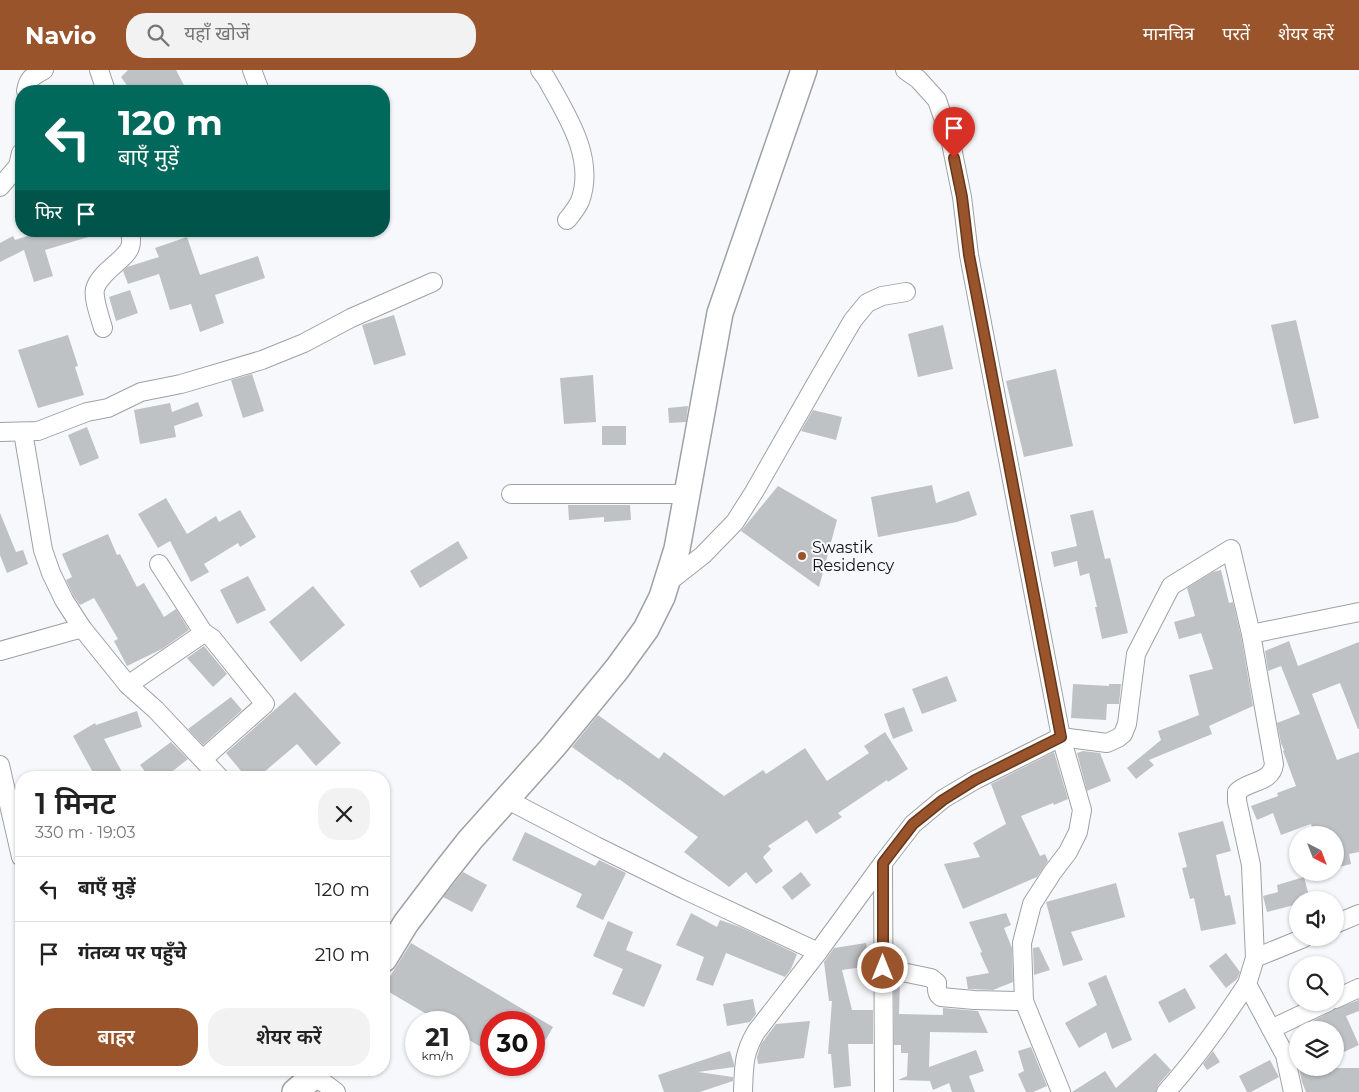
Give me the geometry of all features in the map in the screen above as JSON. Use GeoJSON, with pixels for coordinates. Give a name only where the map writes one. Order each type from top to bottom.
{"type":"FeatureCollection","features":[{"type":"Feature","properties":{"kind":"street"},"geometry":{"type":"LineString","coordinates":[[27,85],[34,76],[44,70]]}},
{"type":"Feature","properties":{"kind":"street"},"geometry":{"type":"LineString","coordinates":[[98,70],[104,85]]}},
{"type":"Feature","properties":{"kind":"street"},"geometry":{"type":"LineString","coordinates":[[252,70],[258,85]]}},
{"type":"Feature","properties":{"kind":"street"},"geometry":{"type":"LineString","coordinates":[[540,70],[575,131],[582,156],[585,181],[580,203],[566,220]]}},
{"type":"Feature","properties":{"kind":"street"},"geometry":{"type":"LineString","coordinates":[[390,949],[406,923],[444,873],[506,799],[553,747],[616,668],[646,629],[662,597],[677,548],[720,313],[804,70]]}},
{"type":"Feature","properties":{"kind":"street"},"geometry":{"type":"LineString","coordinates":[[905,70],[918,79],[937,100],[950,138],[962,197],[969,255],[1061,737],[1082,810],[1078,832],[1068,852],[1052,872],[1032,904],[1022,943],[1024,1001],[1061,1092]]}},
{"type":"Feature","properties":{"kind":"street"},"geometry":{"type":"LineString","coordinates":[[0,187],[15,170]]}},
{"type":"Feature","properties":{"kind":"street"},"geometry":{"type":"LineString","coordinates":[[103,328],[95,297],[96,289],[100,280],[130,248],[131,237]]}},
{"type":"Feature","properties":{"kind":"street"},"geometry":{"type":"LineString","coordinates":[[0,432],[38,431],[87,412],[108,408],[141,392],[181,384],[262,360],[304,343],[351,318],[433,282]]}},
{"type":"Feature","properties":{"kind":"street"},"geometry":{"type":"LineString","coordinates":[[666,584],[703,555],[735,522],[853,320],[867,303],[882,296],[906,292]]}},
{"type":"Feature","properties":{"kind":"street"},"geometry":{"type":"LineString","coordinates":[[24,432],[44,550],[51,573],[64,600],[82,628],[128,685],[156,710],[214,771]]}},
{"type":"Feature","properties":{"kind":"street"},"geometry":{"type":"LineString","coordinates":[[511,494],[687,494]]}},
{"type":"Feature","properties":{"kind":"street"},"geometry":{"type":"LineString","coordinates":[[744,1092],[744,1060],[756,1032],[913,824],[943,800],[975,780],[1061,737],[1107,743],[1123,734],[1127,724],[1136,654],[1171,586],[1230,549],[1251,634],[1274,764],[1272,773],[1266,778],[1248,784],[1237,792],[1237,801],[1251,865],[1255,958],[1247,984],[1216,1030],[1166,1092]]}},
{"type":"Feature","properties":{"kind":"street"},"geometry":{"type":"LineString","coordinates":[[159,564],[203,632],[212,638],[265,704],[203,759]]}},
{"type":"Feature","properties":{"kind":"street"},"geometry":{"type":"LineString","coordinates":[[1251,634],[1359,612]]}},
{"type":"Feature","properties":{"kind":"street"},"geometry":{"type":"LineString","coordinates":[[0,651],[82,628]]}},
{"type":"Feature","properties":{"kind":"street"},"geometry":{"type":"LineString","coordinates":[[128,685],[198,637]]}},
{"type":"Feature","properties":{"kind":"street"},"geometry":{"type":"LineString","coordinates":[[0,765],[8,837],[15,848]]}},
{"type":"Feature","properties":{"kind":"street"},"geometry":{"type":"LineString","coordinates":[[506,799],[632,864],[818,952]]}},
{"type":"Feature","properties":{"kind":"street"},"geometry":{"type":"LineString","coordinates":[[883,863],[884,1092]]}},
{"type":"Feature","properties":{"kind":"street"},"geometry":{"type":"LineString","coordinates":[[1344,920],[1359,914]]}},
{"type":"Feature","properties":{"kind":"street"},"geometry":{"type":"LineString","coordinates":[[1255,958],[1289,944]]}},
{"type":"Feature","properties":{"kind":"street"},"geometry":{"type":"LineString","coordinates":[[883,968],[931,978],[937,983],[937,993],[941,998],[1024,1001]]}},
{"type":"Feature","properties":{"kind":"street"},"geometry":{"type":"LineString","coordinates":[[1247,984],[1285,1055],[1293,1092]]}},
{"type":"Feature","properties":{"kind":"street"},"geometry":{"type":"LineString","coordinates":[[1344,995],[1359,988]]}},
{"type":"Feature","properties":{"kind":"street"},"geometry":{"type":"LineString","coordinates":[[1271,1028],[1308,1011]]}},
{"type":"Feature","properties":{"kind":"street"},"geometry":{"type":"LineString","coordinates":[[295,1092],[313,1076]]}},
{"type":"Feature","properties":{"kind":"street"},"geometry":{"type":"LineString","coordinates":[[316,1076],[336,1092]]}},
{"type":"Feature","properties":{"kind":"building"},"geometry":{"type":"Polygon","coordinates":[[[128,70],[176,70],[184,85],[127,85],[121,77],[128,70]]]}},
{"type":"Feature","properties":{"kind":"building"},"geometry":{"type":"Polygon","coordinates":[[[13,236],[15,240],[24,237],[88,237],[45,250],[53,276],[34,282],[24,250],[0,262],[0,243],[13,236]]]}},
{"type":"Feature","properties":{"kind":"building"},"geometry":{"type":"Polygon","coordinates":[[[187,237],[200,275],[258,256],[265,278],[215,295],[224,323],[200,332],[191,304],[170,310],[159,274],[128,284],[123,271],[127,267],[159,257],[155,248],[187,237]]]}},
{"type":"Feature","properties":{"kind":"building"},"geometry":{"type":"Polygon","coordinates":[[[130,290],[138,313],[116,321],[109,297],[130,290]]]}},
{"type":"Feature","properties":{"kind":"building"},"geometry":{"type":"Polygon","coordinates":[[[394,315],[406,355],[374,365],[362,325],[394,315]]]}},
{"type":"Feature","properties":{"kind":"building"},"geometry":{"type":"Polygon","coordinates":[[[1296,320],[1319,418],[1294,424],[1271,325],[1296,320]]]}},
{"type":"Feature","properties":{"kind":"building"},"geometry":{"type":"Polygon","coordinates":[[[943,325],[953,369],[918,377],[908,334],[943,325]]]}},
{"type":"Feature","properties":{"kind":"building"},"geometry":{"type":"Polygon","coordinates":[[[68,335],[78,366],[75,367],[84,395],[38,408],[18,350],[68,335]]]}},
{"type":"Feature","properties":{"kind":"building"},"geometry":{"type":"Polygon","coordinates":[[[1056,369],[1073,446],[1024,457],[1006,381],[1056,369]]]}},
{"type":"Feature","properties":{"kind":"building"},"geometry":{"type":"Polygon","coordinates":[[[252,374],[264,411],[243,418],[231,380],[252,374]]]}},
{"type":"Feature","properties":{"kind":"building"},"geometry":{"type":"Polygon","coordinates":[[[593,375],[596,422],[564,424],[560,378],[593,375]]]}},
{"type":"Feature","properties":{"kind":"building"},"geometry":{"type":"Polygon","coordinates":[[[198,402],[203,416],[174,426],[176,437],[140,444],[134,410],[170,403],[172,412],[198,402]]]}},
{"type":"Feature","properties":{"kind":"building"},"geometry":{"type":"Polygon","coordinates":[[[688,406],[686,422],[669,423],[668,408],[688,406]]]}},
{"type":"Feature","properties":{"kind":"building"},"geometry":{"type":"Polygon","coordinates":[[[813,410],[842,417],[836,440],[801,431],[813,410]]]}},
{"type":"Feature","properties":{"kind":"building"},"geometry":{"type":"Polygon","coordinates":[[[602,426],[626,426],[626,445],[602,445],[602,426]]]}},
{"type":"Feature","properties":{"kind":"building"},"geometry":{"type":"Polygon","coordinates":[[[87,427],[99,458],[80,466],[68,435],[87,427]]]}},
{"type":"Feature","properties":{"kind":"building"},"geometry":{"type":"Polygon","coordinates":[[[932,485],[936,503],[969,491],[977,515],[957,522],[878,537],[871,497],[932,485]]]}},
{"type":"Feature","properties":{"kind":"building","name":"Swastik Residency"},"geometry":{"type":"Polygon","coordinates":[[[778,486],[837,520],[819,587],[741,531],[778,486]]]}},
{"type":"Feature","properties":{"kind":"building"},"geometry":{"type":"Polygon","coordinates":[[[166,498],[187,534],[216,516],[219,522],[240,510],[256,537],[240,547],[238,543],[204,564],[209,572],[191,582],[170,541],[158,548],[138,514],[166,498]]]}},
{"type":"Feature","properties":{"kind":"building"},"geometry":{"type":"Polygon","coordinates":[[[568,505],[630,505],[631,520],[604,522],[604,517],[569,520],[568,505]]]}},
{"type":"Feature","properties":{"kind":"building"},"geometry":{"type":"Polygon","coordinates":[[[1093,510],[1105,559],[1110,558],[1128,633],[1102,639],[1089,573],[1080,576],[1077,561],[1054,567],[1051,552],[1077,546],[1070,515],[1093,510]]]}},
{"type":"Feature","properties":{"kind":"building"},"geometry":{"type":"Polygon","coordinates":[[[0,513],[16,552],[23,550],[28,564],[7,573],[0,555],[0,513]]]}},
{"type":"Feature","properties":{"kind":"building"},"geometry":{"type":"Polygon","coordinates":[[[108,534],[117,555],[120,554],[137,587],[144,583],[164,617],[176,609],[189,630],[162,649],[127,666],[114,641],[118,639],[94,598],[80,605],[73,595],[66,580],[72,577],[62,554],[108,534]]]}},
{"type":"Feature","properties":{"kind":"building"},"geometry":{"type":"Polygon","coordinates":[[[458,541],[468,558],[420,588],[410,571],[458,541]]]}},
{"type":"Feature","properties":{"kind":"building"},"geometry":{"type":"Polygon","coordinates":[[[1221,570],[1229,603],[1233,602],[1241,636],[1253,706],[1209,726],[1212,734],[1149,760],[1154,765],[1136,779],[1127,768],[1161,740],[1158,731],[1199,715],[1189,675],[1213,669],[1201,633],[1179,639],[1174,622],[1195,616],[1187,588],[1213,572],[1221,570]]]}},
{"type":"Feature","properties":{"kind":"building"},"geometry":{"type":"Polygon","coordinates":[[[248,576],[266,610],[237,624],[220,590],[248,576]]]}},
{"type":"Feature","properties":{"kind":"building"},"geometry":{"type":"Polygon","coordinates":[[[313,586],[345,625],[301,662],[269,622],[313,586]]]}},
{"type":"Feature","properties":{"kind":"building"},"geometry":{"type":"Polygon","coordinates":[[[1289,641],[1298,666],[1359,642],[1359,729],[1340,683],[1312,694],[1337,760],[1359,752],[1359,852],[1349,854],[1351,864],[1344,866],[1344,826],[1312,826],[1311,824],[1289,826],[1289,832],[1281,835],[1273,813],[1257,820],[1251,806],[1278,796],[1277,793],[1296,786],[1283,751],[1277,723],[1300,714],[1281,666],[1268,671],[1265,651],[1289,641]]]}},
{"type":"Feature","properties":{"kind":"building"},"geometry":{"type":"Polygon","coordinates":[[[204,646],[227,674],[213,687],[187,658],[204,646]]]}},
{"type":"Feature","properties":{"kind":"building"},"geometry":{"type":"Polygon","coordinates":[[[947,676],[957,701],[922,714],[912,689],[947,676]]]}},
{"type":"Feature","properties":{"kind":"building"},"geometry":{"type":"Polygon","coordinates":[[[1073,684],[1109,686],[1109,684],[1121,684],[1119,704],[1107,704],[1106,720],[1071,718],[1073,684]]]}},
{"type":"Feature","properties":{"kind":"building"},"geometry":{"type":"Polygon","coordinates":[[[295,692],[341,743],[316,766],[297,744],[265,771],[241,771],[226,753],[295,692]]]}},
{"type":"Feature","properties":{"kind":"building"},"geometry":{"type":"Polygon","coordinates":[[[231,697],[242,710],[203,745],[188,729],[231,697]]]}},
{"type":"Feature","properties":{"kind":"building"},"geometry":{"type":"Polygon","coordinates":[[[904,707],[913,731],[893,739],[884,714],[904,707]]]}},
{"type":"Feature","properties":{"kind":"building"},"geometry":{"type":"Polygon","coordinates":[[[137,711],[142,727],[104,739],[121,771],[92,771],[73,736],[95,723],[96,725],[137,711]]]}},
{"type":"Feature","properties":{"kind":"building"},"geometry":{"type":"Polygon","coordinates":[[[598,715],[659,759],[664,752],[724,796],[763,770],[766,774],[805,748],[827,781],[869,753],[864,746],[885,732],[908,769],[888,782],[887,780],[838,813],[842,817],[816,834],[807,820],[768,846],[771,849],[763,857],[773,871],[756,884],[746,872],[729,887],[684,852],[698,837],[572,747],[598,715]]]}},
{"type":"Feature","properties":{"kind":"building"},"geometry":{"type":"Polygon","coordinates":[[[171,742],[188,759],[173,771],[145,771],[140,765],[171,742]]]}},
{"type":"Feature","properties":{"kind":"building"},"geometry":{"type":"Polygon","coordinates":[[[1083,751],[1100,753],[1111,781],[1087,791],[1077,753],[1083,751]]]}},
{"type":"Feature","properties":{"kind":"building"},"geometry":{"type":"Polygon","coordinates":[[[1054,752],[1068,799],[1021,816],[1040,856],[1045,854],[1048,861],[1037,877],[963,909],[944,864],[980,857],[973,843],[1006,824],[991,784],[1054,752]]]}},
{"type":"Feature","properties":{"kind":"building"},"geometry":{"type":"Polygon","coordinates":[[[1223,821],[1231,851],[1216,855],[1225,896],[1230,895],[1236,924],[1201,931],[1194,898],[1190,899],[1182,868],[1187,867],[1178,833],[1223,821]]]}},
{"type":"Feature","properties":{"kind":"building"},"geometry":{"type":"Polygon","coordinates":[[[525,832],[595,866],[599,860],[626,873],[603,920],[576,907],[582,894],[512,860],[525,832]]]}},
{"type":"Feature","properties":{"kind":"building"},"geometry":{"type":"Polygon","coordinates":[[[463,872],[487,885],[472,912],[443,897],[463,872]]]}},
{"type":"Feature","properties":{"kind":"building"},"geometry":{"type":"Polygon","coordinates":[[[801,872],[811,885],[792,900],[782,887],[801,872]]]}},
{"type":"Feature","properties":{"kind":"building"},"geometry":{"type":"Polygon","coordinates":[[[1290,881],[1305,881],[1308,891],[1289,891],[1289,906],[1267,912],[1263,896],[1278,892],[1277,885],[1290,881]]]}},
{"type":"Feature","properties":{"kind":"building"},"geometry":{"type":"Polygon","coordinates":[[[1116,883],[1125,917],[1071,932],[1083,960],[1063,966],[1046,902],[1116,883]]]}},
{"type":"Feature","properties":{"kind":"building"},"geometry":{"type":"Polygon","coordinates":[[[691,913],[717,927],[720,920],[740,927],[797,954],[791,969],[785,977],[726,953],[713,986],[696,980],[704,957],[676,945],[691,913]]]}},
{"type":"Feature","properties":{"kind":"building"},"geometry":{"type":"Polygon","coordinates":[[[1006,913],[1011,925],[1004,928],[1012,948],[1013,982],[993,990],[968,989],[966,977],[989,973],[969,922],[1006,913]]]}},
{"type":"Feature","properties":{"kind":"building"},"geometry":{"type":"Polygon","coordinates":[[[608,921],[633,932],[626,950],[662,965],[644,1007],[612,994],[623,969],[593,956],[608,921]]]}},
{"type":"Feature","properties":{"kind":"building"},"geometry":{"type":"Polygon","coordinates":[[[411,943],[526,1011],[480,1011],[480,1046],[470,1041],[470,1011],[421,1011],[390,993],[390,976],[411,943]]]}},
{"type":"Feature","properties":{"kind":"building"},"geometry":{"type":"Polygon","coordinates":[[[866,943],[870,966],[842,970],[852,1010],[873,1010],[873,1044],[848,1044],[851,1086],[834,1088],[831,1054],[828,1054],[832,1001],[829,1001],[824,962],[834,948],[866,943]]]}},
{"type":"Feature","properties":{"kind":"building"},"geometry":{"type":"Polygon","coordinates":[[[1039,947],[1050,970],[1034,975],[1033,948],[1039,947]]]}},
{"type":"Feature","properties":{"kind":"building"},"geometry":{"type":"Polygon","coordinates":[[[1226,953],[1240,972],[1237,979],[1226,988],[1209,966],[1226,953]]]}},
{"type":"Feature","properties":{"kind":"building"},"geometry":{"type":"Polygon","coordinates":[[[1106,975],[1132,1040],[1112,1049],[1106,1032],[1079,1048],[1065,1023],[1097,1005],[1088,983],[1106,975]]]}},
{"type":"Feature","properties":{"kind":"building"},"geometry":{"type":"Polygon","coordinates":[[[894,981],[900,982],[899,1014],[943,1015],[943,1008],[978,1011],[988,1033],[930,1032],[929,1067],[976,1050],[984,1071],[969,1076],[975,1092],[952,1092],[949,1083],[933,1090],[930,1081],[898,1080],[907,1076],[908,1053],[901,1053],[901,1045],[894,1045],[894,981]]]}},
{"type":"Feature","properties":{"kind":"building"},"geometry":{"type":"Polygon","coordinates":[[[1185,988],[1196,1008],[1169,1023],[1158,1002],[1185,988]]]}},
{"type":"Feature","properties":{"kind":"building"},"geometry":{"type":"Polygon","coordinates":[[[753,999],[756,1014],[750,1022],[727,1026],[723,1004],[753,999]]]}},
{"type":"Feature","properties":{"kind":"building"},"geometry":{"type":"Polygon","coordinates":[[[1359,1000],[1359,1011],[1346,1016],[1359,1045],[1344,1052],[1344,1021],[1313,1021],[1331,1011],[1344,1011],[1344,1006],[1359,1000]]]}},
{"type":"Feature","properties":{"kind":"building"},"geometry":{"type":"Polygon","coordinates":[[[810,1021],[804,1058],[758,1064],[757,1057],[761,1044],[776,1024],[810,1021]]]}},
{"type":"Feature","properties":{"kind":"building"},"geometry":{"type":"Polygon","coordinates":[[[545,1022],[553,1027],[545,1041],[545,1022]]]}},
{"type":"Feature","properties":{"kind":"building"},"geometry":{"type":"Polygon","coordinates":[[[1031,1047],[1047,1086],[1033,1092],[1026,1092],[1018,1074],[1024,1071],[1018,1051],[1031,1047]]]}},
{"type":"Feature","properties":{"kind":"building"},"geometry":{"type":"Polygon","coordinates":[[[730,1051],[734,1067],[698,1072],[733,1077],[733,1081],[700,1092],[664,1092],[658,1075],[730,1051]]]}},
{"type":"Feature","properties":{"kind":"building"},"geometry":{"type":"Polygon","coordinates":[[[1213,1051],[1220,1062],[1207,1070],[1203,1064],[1213,1051]]]}},
{"type":"Feature","properties":{"kind":"building"},"geometry":{"type":"Polygon","coordinates":[[[1155,1053],[1171,1070],[1158,1085],[1156,1092],[1072,1092],[1105,1071],[1116,1088],[1155,1053]]]}},
{"type":"Feature","properties":{"kind":"building"},"geometry":{"type":"Polygon","coordinates":[[[1270,1060],[1279,1077],[1251,1092],[1247,1092],[1239,1076],[1270,1060]]]}},
{"type":"Feature","properties":{"kind":"building"},"geometry":{"type":"Polygon","coordinates":[[[1344,1068],[1359,1068],[1359,1092],[1306,1092],[1301,1076],[1344,1076],[1344,1068]]]}},
{"type":"Feature","properties":{"kind":"place","name":"Swastik Residency"},"geometry":{"type":"Point","coordinates":[802,556]}},
{"type":"Feature","properties":{"kind":"route"},"geometry":{"type":"LineString","coordinates":[[883,968],[883,863],[913,824],[943,800],[975,780],[1061,737],[969,255],[962,197],[954,158]]}}]}
